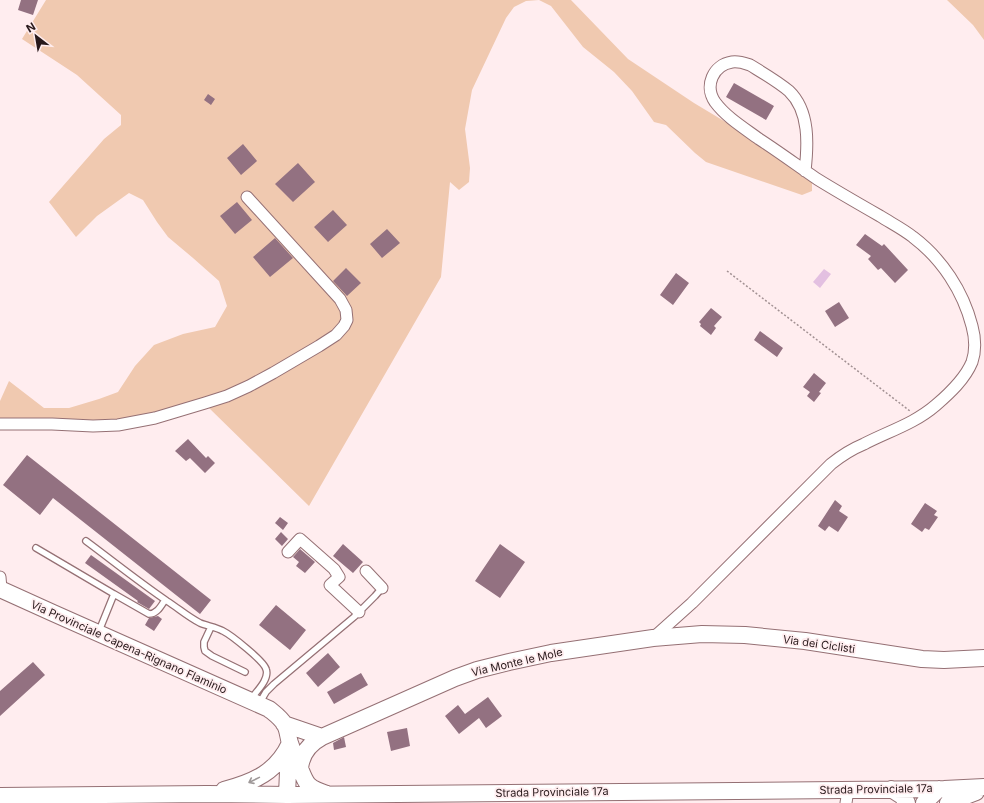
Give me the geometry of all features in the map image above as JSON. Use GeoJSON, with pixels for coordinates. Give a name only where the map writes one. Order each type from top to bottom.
{"type":"FeatureCollection","features":[{"type":"Feature","properties":{"kind":"street"},"geometry":{"type":"LineString","coordinates":[[653,638],[692,603],[831,464],[854,449],[898,429],[919,417],[952,391],[963,377],[972,361],[975,342],[970,316],[964,300],[941,264],[923,245],[912,237],[805,171],[737,123],[718,106],[712,98],[709,87],[711,78],[724,64],[738,62],[750,65],[784,87],[795,98],[805,122],[807,150],[805,171]]}},
{"type":"Feature","properties":{"kind":"street"},"geometry":{"type":"LineString","coordinates":[[0,424],[107,426],[155,418],[215,400],[249,386],[274,374],[340,331],[346,323],[347,316],[346,310],[340,300],[247,196]]}},
{"type":"Feature","properties":{"kind":"street"},"geometry":{"type":"LineString","coordinates":[[288,552],[300,540],[334,569],[339,577],[330,585],[358,612]]}},
{"type":"Feature","properties":{"kind":"street"},"geometry":{"type":"LineString","coordinates":[[366,571],[382,588]]}},
{"type":"Feature","properties":{"kind":"street","name":"Via Provinciale Capena-Rignano Flaminio"},"geometry":{"type":"LineString","coordinates":[[0,585],[98,633],[269,709],[280,718],[284,724],[306,782],[312,788],[330,795]]}},
{"type":"Feature","properties":{"kind":"street","name":"Via dei Ciclisti"},"geometry":{"type":"LineString","coordinates":[[653,638],[690,634],[746,635],[805,641],[922,659],[944,660],[984,658]]}},
{"type":"Feature","properties":{"kind":"street","name":"Via Monte le Mole"},"geometry":{"type":"LineString","coordinates":[[300,769],[306,750],[322,737],[455,678],[477,670],[551,653],[653,638]]}},
{"type":"Feature","properties":{"kind":"street"},"geometry":{"type":"LineString","coordinates":[[284,724],[322,737]]}},
{"type":"Feature","properties":{"kind":"street"},"geometry":{"type":"LineString","coordinates":[[206,794],[250,782],[263,775],[275,765],[286,752],[290,743]]}},
{"type":"Feature","properties":{"kind":"street"},"geometry":{"type":"LineString","coordinates":[[280,795],[290,743]]}},
{"type":"Feature","properties":{"kind":"street"},"geometry":{"type":"LineString","coordinates":[[275,765],[280,795]]}},
{"type":"Feature","properties":{"kind":"street"},"geometry":{"type":"LineString","coordinates":[[948,803],[984,788]]}},
{"type":"Feature","properties":{"kind":"street","name":"Strada Provinciale 17a"},"geometry":{"type":"LineString","coordinates":[[0,796],[206,794],[847,796],[891,789],[939,793],[984,788]]}},
{"type":"Feature","properties":{"kind":"street"},"geometry":{"type":"LineString","coordinates":[[891,789],[902,796],[907,803]]}},
{"type":"Feature","properties":{"kind":"street"},"geometry":{"type":"LineString","coordinates":[[924,803],[939,793]]}},
{"type":"Feature","properties":{"kind":"lane"},"geometry":{"type":"LineString","coordinates":[[86,541],[165,600],[197,621],[221,630],[260,661],[266,669],[267,674],[254,702]]}},
{"type":"Feature","properties":{"kind":"lane"},"geometry":{"type":"LineString","coordinates":[[36,548],[147,614],[156,612],[165,600]]}},
{"type":"Feature","properties":{"kind":"lane"},"geometry":{"type":"LineString","coordinates":[[254,702],[358,612],[382,588]]}},
{"type":"Feature","properties":{"kind":"lane"},"geometry":{"type":"LineString","coordinates":[[98,633],[114,594]]}},
{"type":"Feature","properties":{"kind":"lane"},"geometry":{"type":"LineString","coordinates":[[211,626],[204,642],[205,651],[245,672]]}},
{"type":"Feature","properties":{"kind":"path"},"geometry":{"type":"LineString","coordinates":[[727,271],[919,417]]}},
{"type":"Feature","properties":{"kind":"shaded area"},"geometry":{"type":"Polygon","coordinates":[[[46,0],[539,0],[526,1],[514,7],[506,18],[472,90],[465,129],[470,168],[469,182],[459,190],[450,182],[441,277],[309,506],[208,407],[109,424],[0,421],[0,401],[9,381],[44,408],[69,408],[99,399],[118,392],[135,366],[154,345],[183,334],[215,327],[227,306],[219,281],[168,237],[143,200],[129,193],[97,216],[76,237],[49,202],[104,139],[121,125],[121,115],[77,75],[22,39],[46,0]]]}},
{"type":"Feature","properties":{"kind":"shaded area"},"geometry":{"type":"Polygon","coordinates":[[[539,0],[571,0],[628,59],[694,103],[729,124],[812,182],[812,191],[802,195],[706,162],[666,125],[654,122],[632,91],[614,72],[583,47],[551,6],[539,0]]]}},
{"type":"Feature","properties":{"kind":"shaded area"},"geometry":{"type":"Polygon","coordinates":[[[947,0],[984,0],[984,40],[973,25],[947,0]]]}},
{"type":"Feature","properties":{"kind":"shaded area"},"geometry":{"type":"Polygon","coordinates":[[[824,269],[831,274],[820,288],[813,282],[824,269]]]}},
{"type":"Feature","properties":{"kind":"building"},"geometry":{"type":"Polygon","coordinates":[[[21,0],[38,0],[33,15],[18,10],[21,0]]]}},
{"type":"Feature","properties":{"kind":"building"},"geometry":{"type":"Polygon","coordinates":[[[734,83],[774,106],[766,120],[726,97],[734,83]]]}},
{"type":"Feature","properties":{"kind":"building"},"geometry":{"type":"Polygon","coordinates":[[[208,94],[215,99],[211,105],[204,100],[208,94]]]}},
{"type":"Feature","properties":{"kind":"building"},"geometry":{"type":"Polygon","coordinates":[[[243,144],[257,161],[241,175],[227,158],[243,144]]]}},
{"type":"Feature","properties":{"kind":"building"},"geometry":{"type":"Polygon","coordinates":[[[298,163],[315,182],[293,202],[275,184],[298,163]]]}},
{"type":"Feature","properties":{"kind":"building"},"geometry":{"type":"Polygon","coordinates":[[[237,202],[252,220],[235,234],[220,216],[237,202]]]}},
{"type":"Feature","properties":{"kind":"building"},"geometry":{"type":"Polygon","coordinates":[[[333,210],[347,225],[328,242],[314,227],[333,210]]]}},
{"type":"Feature","properties":{"kind":"building"},"geometry":{"type":"Polygon","coordinates":[[[387,229],[400,243],[382,258],[370,244],[387,229]]]}},
{"type":"Feature","properties":{"kind":"building"},"geometry":{"type":"Polygon","coordinates":[[[865,234],[882,246],[884,244],[908,270],[895,283],[881,268],[878,270],[868,259],[871,256],[856,245],[865,234]]]}},
{"type":"Feature","properties":{"kind":"building"},"geometry":{"type":"Polygon","coordinates":[[[275,238],[293,258],[270,277],[253,257],[275,238]]]}},
{"type":"Feature","properties":{"kind":"building"},"geometry":{"type":"Polygon","coordinates":[[[346,268],[361,283],[347,296],[333,281],[346,268]]]}},
{"type":"Feature","properties":{"kind":"building"},"geometry":{"type":"Polygon","coordinates":[[[676,273],[689,283],[673,305],[660,295],[676,273]]]}},
{"type":"Feature","properties":{"kind":"building"},"geometry":{"type":"Polygon","coordinates":[[[839,302],[849,318],[835,327],[825,311],[839,302]]]}},
{"type":"Feature","properties":{"kind":"building"},"geometry":{"type":"Polygon","coordinates":[[[711,308],[722,317],[714,326],[716,328],[711,335],[700,326],[701,324],[699,322],[711,308]]]}},
{"type":"Feature","properties":{"kind":"building"},"geometry":{"type":"Polygon","coordinates":[[[760,331],[783,348],[777,357],[754,340],[760,331]]]}},
{"type":"Feature","properties":{"kind":"building"},"geometry":{"type":"Polygon","coordinates":[[[814,373],[826,383],[814,402],[807,396],[810,392],[803,387],[814,373]]]}},
{"type":"Feature","properties":{"kind":"building"},"geometry":{"type":"Polygon","coordinates":[[[188,439],[206,458],[208,456],[215,463],[205,473],[190,458],[186,461],[175,451],[188,439]]]}},
{"type":"Feature","properties":{"kind":"building"},"geometry":{"type":"Polygon","coordinates":[[[27,455],[211,600],[200,614],[53,498],[40,515],[3,485],[27,455]]]}},
{"type":"Feature","properties":{"kind":"building"},"geometry":{"type":"Polygon","coordinates":[[[835,500],[842,506],[839,511],[848,517],[838,532],[829,526],[825,531],[818,526],[835,500]]]}},
{"type":"Feature","properties":{"kind":"building"},"geometry":{"type":"Polygon","coordinates":[[[925,503],[937,511],[934,515],[938,517],[929,530],[925,528],[922,532],[911,524],[925,503]]]}},
{"type":"Feature","properties":{"kind":"building"},"geometry":{"type":"Polygon","coordinates":[[[280,517],[288,523],[283,530],[275,523],[280,517]]]}},
{"type":"Feature","properties":{"kind":"building"},"geometry":{"type":"Polygon","coordinates":[[[281,532],[288,539],[282,546],[275,539],[281,532]]]}},
{"type":"Feature","properties":{"kind":"building"},"geometry":{"type":"Polygon","coordinates":[[[343,544],[363,562],[353,573],[333,556],[343,544]]]}},
{"type":"Feature","properties":{"kind":"building"},"geometry":{"type":"Polygon","coordinates":[[[500,544],[525,562],[500,598],[475,581],[500,544]]]}},
{"type":"Feature","properties":{"kind":"building"},"geometry":{"type":"Polygon","coordinates":[[[300,549],[315,562],[305,573],[296,566],[299,562],[293,557],[300,549]]]}},
{"type":"Feature","properties":{"kind":"building"},"geometry":{"type":"Polygon","coordinates":[[[91,555],[155,601],[149,609],[137,602],[138,601],[85,563],[91,555]]]}},
{"type":"Feature","properties":{"kind":"building"},"geometry":{"type":"Polygon","coordinates":[[[276,605],[306,630],[290,650],[259,625],[276,605]]]}},
{"type":"Feature","properties":{"kind":"building"},"geometry":{"type":"Polygon","coordinates":[[[158,616],[162,619],[154,631],[145,625],[149,618],[158,616]]]}},
{"type":"Feature","properties":{"kind":"building"},"geometry":{"type":"Polygon","coordinates":[[[328,653],[340,667],[318,687],[306,673],[328,653]]]}},
{"type":"Feature","properties":{"kind":"building"},"geometry":{"type":"Polygon","coordinates":[[[33,662],[45,675],[0,716],[0,691],[33,662]]]}},
{"type":"Feature","properties":{"kind":"building"},"geometry":{"type":"Polygon","coordinates":[[[361,673],[368,685],[334,704],[327,692],[361,673]]]}},
{"type":"Feature","properties":{"kind":"building"},"geometry":{"type":"Polygon","coordinates":[[[488,697],[502,716],[486,728],[479,718],[459,734],[445,716],[458,705],[465,714],[488,697]]]}},
{"type":"Feature","properties":{"kind":"building"},"geometry":{"type":"Polygon","coordinates":[[[407,728],[410,746],[391,751],[387,732],[407,728]]]}},
{"type":"Feature","properties":{"kind":"building"},"geometry":{"type":"Polygon","coordinates":[[[344,737],[346,747],[334,750],[333,743],[344,737]]]}}]}
